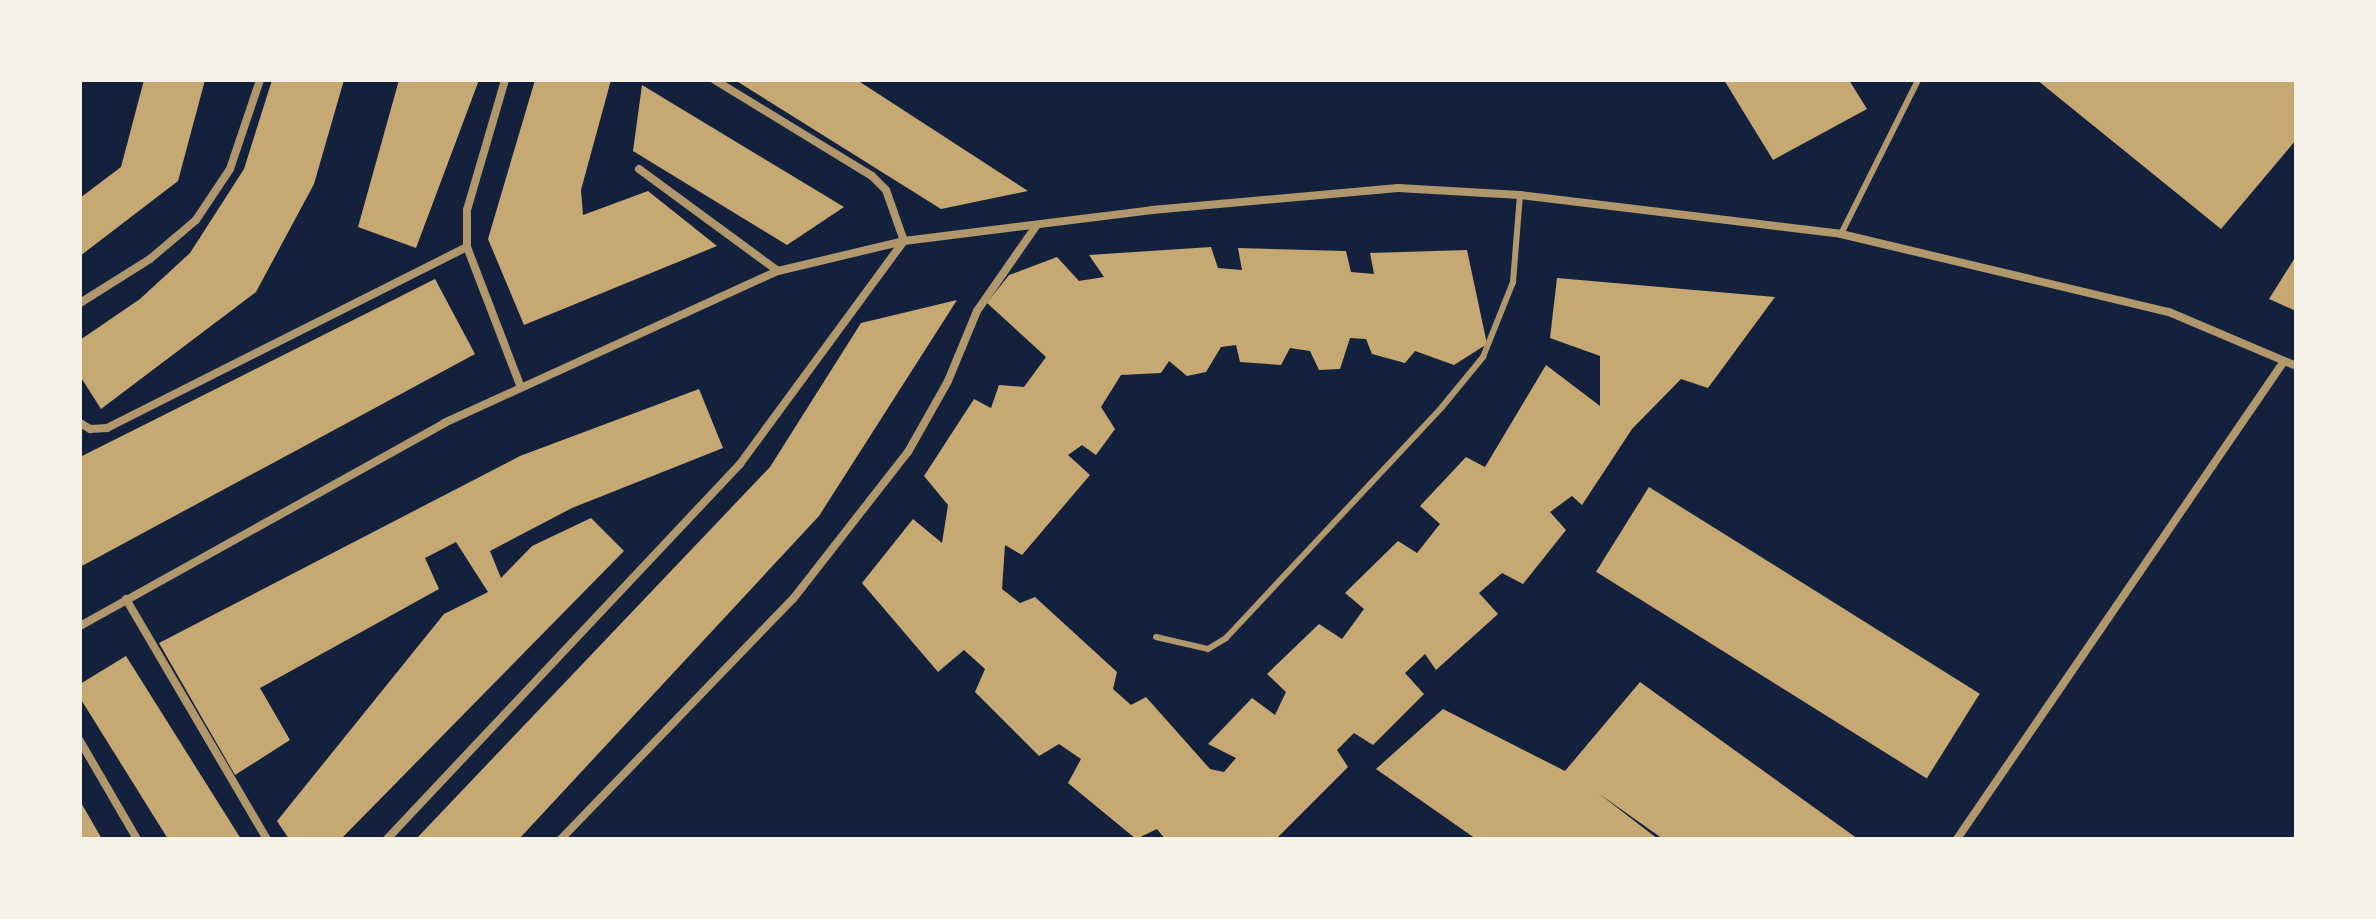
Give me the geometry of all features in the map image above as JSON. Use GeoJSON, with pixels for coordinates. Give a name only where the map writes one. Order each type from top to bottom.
{"type":"FeatureCollection","features":[{"type":"Feature","properties":{"kind":"street"},"geometry":{"type":"LineString","coordinates":[[80,303],[150,259],[196,220],[230,169],[260,80]]}},
{"type":"Feature","properties":{"kind":"street"},"geometry":{"type":"LineString","coordinates":[[505,80],[467,210],[467,247],[520,385]]}},
{"type":"Feature","properties":{"kind":"street"},"geometry":{"type":"LineString","coordinates":[[715,80],[872,176],[886,190],[904,241]]}},
{"type":"Feature","properties":{"kind":"street"},"geometry":{"type":"LineString","coordinates":[[639,169],[778,271]]}},
{"type":"Feature","properties":{"kind":"street"},"geometry":{"type":"LineString","coordinates":[[80,626],[520,385],[778,271],[904,241],[1152,210],[1398,188],[1520,195],[1841,234],[2169,312],[2296,366]]}},
{"type":"Feature","properties":{"kind":"street"},"geometry":{"type":"LineString","coordinates":[[561,839],[793,599],[899,464],[948,381],[977,311],[1036,226]]}},
{"type":"Feature","properties":{"kind":"street"},"geometry":{"type":"LineString","coordinates":[[387,839],[740,464],[904,241]]}},
{"type":"Feature","properties":{"kind":"street"},"geometry":{"type":"LineString","coordinates":[[80,423],[90,429],[107,428],[467,247]]}},
{"type":"Feature","properties":{"kind":"street"},"geometry":{"type":"LineString","coordinates":[[1957,839],[2284,361]]}},
{"type":"Feature","properties":{"kind":"street"},"geometry":{"type":"LineString","coordinates":[[126,599],[267,839]]}},
{"type":"Feature","properties":{"kind":"street"},"geometry":{"type":"LineString","coordinates":[[80,741],[137,839]]}},
{"type":"Feature","properties":{"kind":"lane"},"geometry":{"type":"LineString","coordinates":[[1841,234],[1918,80]]}},
{"type":"Feature","properties":{"kind":"lane"},"geometry":{"type":"LineString","coordinates":[[1156,637],[1208,649],[1226,638],[1483,357],[1513,282],[1520,195]]}},
{"type":"Feature","properties":{"kind":"building"},"geometry":{"type":"Polygon","coordinates":[[[144,80],[205,80],[178,181],[80,256],[80,198],[121,167],[144,80]]]}},
{"type":"Feature","properties":{"kind":"building"},"geometry":{"type":"Polygon","coordinates":[[[272,80],[344,80],[314,184],[256,292],[101,409],[80,376],[80,340],[140,299],[190,253],[244,169],[272,80]]]}},
{"type":"Feature","properties":{"kind":"building"},"geometry":{"type":"Polygon","coordinates":[[[399,80],[479,80],[416,248],[358,227],[399,80]]]}},
{"type":"Feature","properties":{"kind":"building"},"geometry":{"type":"Polygon","coordinates":[[[535,80],[611,80],[581,190],[583,215],[648,191],[717,246],[524,325],[488,239],[535,80]]]}},
{"type":"Feature","properties":{"kind":"building"},"geometry":{"type":"Polygon","coordinates":[[[735,80],[857,80],[1028,191],[941,209],[735,80]]]}},
{"type":"Feature","properties":{"kind":"building"},"geometry":{"type":"Polygon","coordinates":[[[1724,80],[1849,80],[1867,109],[1773,160],[1724,80]]]}},
{"type":"Feature","properties":{"kind":"building"},"geometry":{"type":"Polygon","coordinates":[[[2037,80],[2296,80],[2296,140],[2221,229],[2037,80]]]}},
{"type":"Feature","properties":{"kind":"building"},"geometry":{"type":"Polygon","coordinates":[[[642,85],[844,207],[787,245],[633,151],[642,85]]]}},
{"type":"Feature","properties":{"kind":"building"},"geometry":{"type":"Polygon","coordinates":[[[1211,247],[1218,268],[1242,270],[1238,248],[1346,251],[1351,272],[1374,274],[1370,253],[1467,250],[1487,344],[1454,365],[1415,351],[1405,363],[1372,354],[1366,339],[1350,338],[1340,369],[1319,370],[1310,351],[1290,348],[1281,365],[1240,362],[1236,345],[1221,347],[1206,372],[1187,376],[1169,361],[1161,373],[1121,375],[1101,407],[1115,429],[1096,455],[1082,445],[1068,455],[1090,475],[1022,555],[1005,545],[1002,589],[1020,603],[1035,597],[1117,672],[1113,689],[1131,705],[1146,697],[1210,769],[1224,772],[1236,758],[1208,744],[1252,698],[1275,715],[1286,692],[1267,674],[1319,624],[1342,639],[1364,609],[1345,593],[1398,541],[1417,553],[1440,524],[1420,506],[1466,457],[1485,467],[1546,365],[1600,406],[1600,356],[1550,338],[1557,278],[1775,297],[1708,388],[1681,379],[1632,429],[1582,505],[1572,496],[1550,512],[1566,530],[1523,584],[1502,573],[1479,593],[1498,614],[1436,670],[1425,654],[1405,673],[1424,694],[1373,745],[1354,733],[1337,750],[1348,767],[1276,839],[1165,839],[1157,829],[1136,839],[1068,783],[1081,759],[1059,744],[1039,756],[975,692],[985,669],[964,650],[938,672],[862,583],[913,519],[942,543],[948,505],[924,476],[974,399],[991,408],[999,385],[1024,387],[1046,357],[987,303],[1009,275],[1057,257],[1079,281],[1104,277],[1089,255],[1211,247]]]}},
{"type":"Feature","properties":{"kind":"building"},"geometry":{"type":"Polygon","coordinates":[[[2296,256],[2296,311],[2269,299],[2296,256]]]}},
{"type":"Feature","properties":{"kind":"building"},"geometry":{"type":"Polygon","coordinates":[[[435,279],[475,354],[80,567],[80,457],[435,279]]]}},
{"type":"Feature","properties":{"kind":"building"},"geometry":{"type":"Polygon","coordinates":[[[957,300],[819,516],[519,839],[416,839],[770,467],[861,323],[957,300]]]}},
{"type":"Feature","properties":{"kind":"building"},"geometry":{"type":"Polygon","coordinates":[[[699,389],[723,448],[572,508],[490,551],[501,578],[532,546],[591,518],[624,551],[341,839],[289,839],[277,821],[444,614],[488,592],[456,542],[425,558],[439,589],[260,688],[290,740],[235,775],[159,643],[520,456],[699,389]]]}},
{"type":"Feature","properties":{"kind":"building"},"geometry":{"type":"Polygon","coordinates":[[[1649,487],[1980,694],[1927,778],[1596,572],[1649,487]]]}},
{"type":"Feature","properties":{"kind":"building"},"geometry":{"type":"Polygon","coordinates":[[[126,656],[241,839],[168,839],[80,698],[80,684],[126,656]]]}},
{"type":"Feature","properties":{"kind":"building"},"geometry":{"type":"Polygon","coordinates":[[[1640,682],[1858,839],[1663,839],[1598,793],[1658,839],[1476,839],[1376,769],[1443,709],[1565,771],[1640,682]]]}},
{"type":"Feature","properties":{"kind":"building"},"geometry":{"type":"Polygon","coordinates":[[[80,801],[102,839],[80,839],[80,801]]]}}]}
